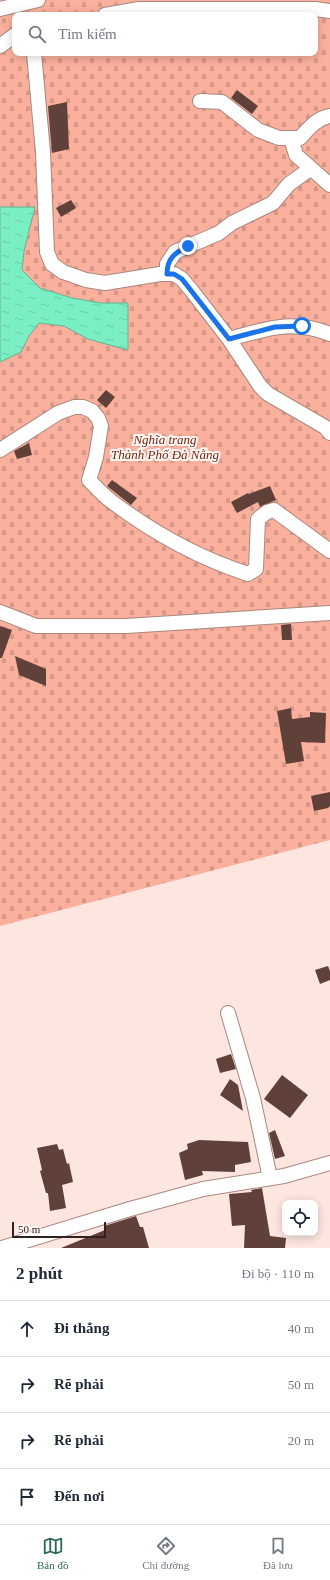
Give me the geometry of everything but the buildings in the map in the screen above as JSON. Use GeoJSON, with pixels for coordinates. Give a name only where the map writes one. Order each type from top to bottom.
{"type":"FeatureCollection","features":[{"type":"Feature","properties":{"kind":"street"},"geometry":{"type":"LineString","coordinates":[[0,9],[38,0]]}},
{"type":"Feature","properties":{"kind":"street"},"geometry":{"type":"LineString","coordinates":[[112,12],[128,5],[139,9],[316,4],[330,11]]}},
{"type":"Feature","properties":{"kind":"street"},"geometry":{"type":"LineString","coordinates":[[0,46],[12,37]]}},
{"type":"Feature","properties":{"kind":"street"},"geometry":{"type":"LineString","coordinates":[[34,56],[43,152],[46,252],[52,264],[63,272],[86,280],[106,283],[174,274],[182,279],[229,339],[260,386],[268,394],[325,427],[330,433]]}},
{"type":"Feature","properties":{"kind":"street"},"geometry":{"type":"LineString","coordinates":[[200,101],[222,102],[258,130],[279,138],[300,138],[311,125],[326,116],[330,116]]}},
{"type":"Feature","properties":{"kind":"street"},"geometry":{"type":"LineString","coordinates":[[291,138],[296,155],[310,169],[330,185]]}},
{"type":"Feature","properties":{"kind":"street"},"geometry":{"type":"LineString","coordinates":[[167,274],[167,264],[175,252],[219,233],[232,223],[273,203],[289,184],[310,169]]}},
{"type":"Feature","properties":{"kind":"street"},"geometry":{"type":"LineString","coordinates":[[229,339],[275,327],[288,326],[302,326],[330,334]]}},
{"type":"Feature","properties":{"kind":"street"},"geometry":{"type":"LineString","coordinates":[[0,450],[58,413],[74,407],[83,407],[92,411],[98,418],[101,426],[96,456],[89,480],[110,500],[170,540],[225,566],[248,574],[256,569],[258,518],[267,512],[274,510],[330,551]]}},
{"type":"Feature","properties":{"kind":"street"},"geometry":{"type":"LineString","coordinates":[[0,612],[36,626],[126,626],[330,613]]}},
{"type":"Feature","properties":{"kind":"street"},"geometry":{"type":"LineString","coordinates":[[228,1013],[253,1098],[270,1178]]}},
{"type":"Feature","properties":{"kind":"street"},"geometry":{"type":"LineString","coordinates":[[2,1248],[204,1189],[284,1176],[330,1163]]}},
{"type":"Feature","properties":{"kind":"green space","name":"Nghĩa trang Thành Phố Đà Nẵng"},"geometry":{"type":"Polygon","coordinates":[[[0,0],[330,0],[330,840],[0,926],[0,0]]]}},
{"type":"Feature","properties":{"kind":"water"},"geometry":{"type":"Polygon","coordinates":[[[0,207],[35,207],[24,251],[22,270],[40,288],[72,298],[101,303],[128,303],[128,350],[88,339],[64,326],[39,323],[29,336],[21,352],[0,362],[0,207]]]}},
{"type":"Feature","properties":{"kind":"route"},"geometry":{"type":"LineString","coordinates":[[188,246],[175,252],[167,264],[167,274],[174,274],[182,279],[229,339],[275,327],[302,326]]}}]}
